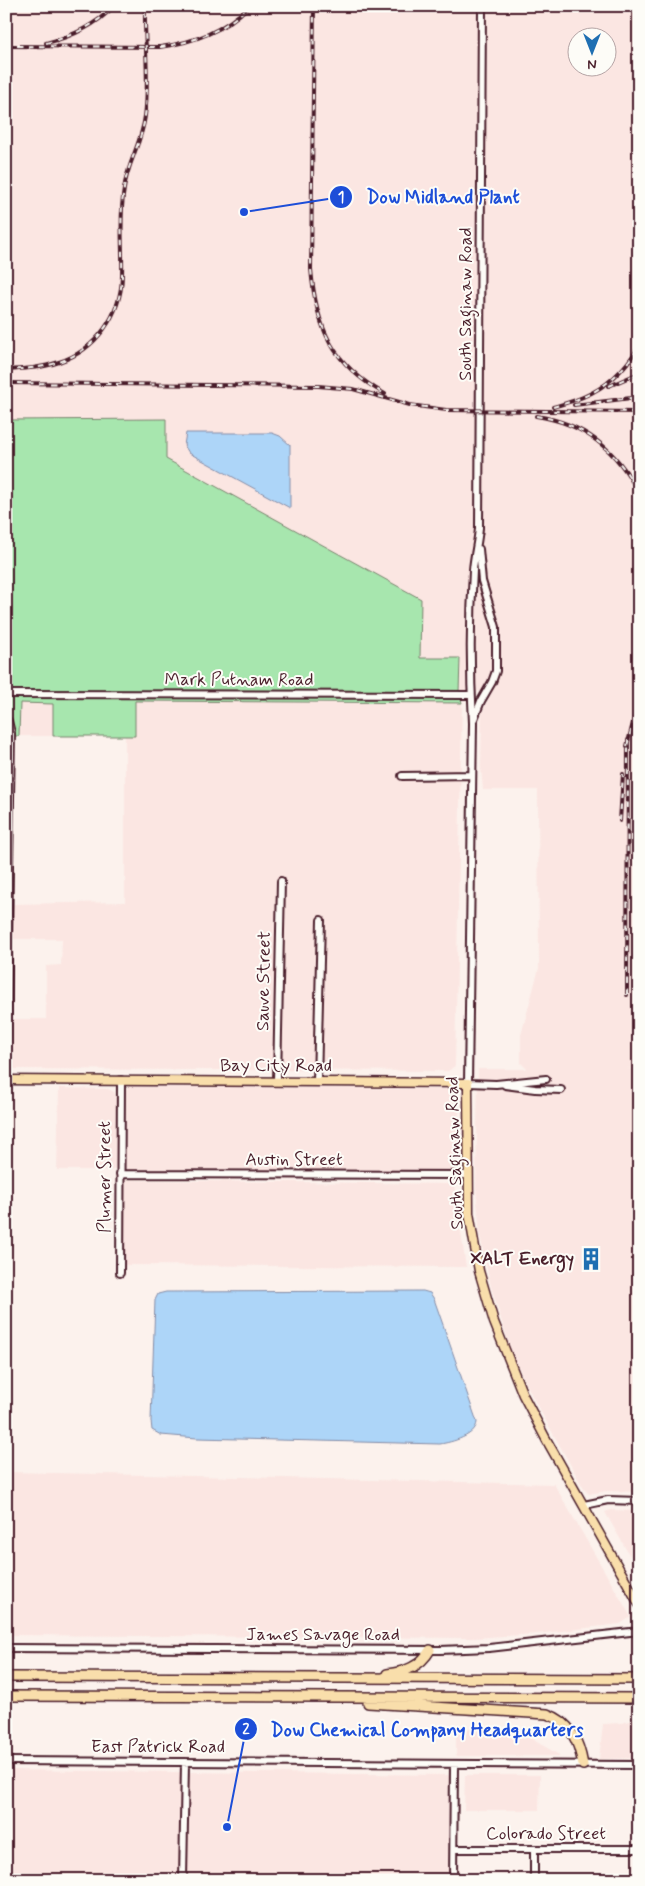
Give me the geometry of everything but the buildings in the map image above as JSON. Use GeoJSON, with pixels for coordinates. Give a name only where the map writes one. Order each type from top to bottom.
{"type":"FeatureCollection","features":[{"type":"Feature","properties":{"kind":"highway"},"geometry":{"type":"LineString","coordinates":[[350,1679],[406,1672],[424,1660],[430,1650]]}},
{"type":"Feature","properties":{"kind":"highway"},"geometry":{"type":"LineString","coordinates":[[6,1677],[639,1679]]}},
{"type":"Feature","properties":{"kind":"highway"},"geometry":{"type":"LineString","coordinates":[[6,1696],[639,1698]]}},
{"type":"Feature","properties":{"kind":"highway"},"geometry":{"type":"LineString","coordinates":[[276,1697],[547,1714],[562,1722],[572,1732],[580,1749],[583,1765]]}},
{"type":"Feature","properties":{"kind":"main road","name":"Bay City Road"},"geometry":{"type":"LineString","coordinates":[[6,1080],[468,1083]]}},
{"type":"Feature","properties":{"kind":"main road","name":"South Saginaw Road"},"geometry":{"type":"LineString","coordinates":[[468,1083],[469,1213],[479,1271],[494,1322],[523,1395],[639,1604]]}},
{"type":"Feature","properties":{"kind":"street","name":"South Saginaw Road"},"geometry":{"type":"LineString","coordinates":[[473,723],[481,701],[496,672],[496,627],[482,581],[478,542],[482,6]]}},
{"type":"Feature","properties":{"kind":"street","name":"South Saginaw Road"},"geometry":{"type":"LineString","coordinates":[[468,1083],[473,723],[471,695],[473,568],[478,542]]}},
{"type":"Feature","properties":{"kind":"street","name":"Mark Putnam Road"},"geometry":{"type":"LineString","coordinates":[[6,694],[471,695]]}},
{"type":"Feature","properties":{"kind":"street"},"geometry":{"type":"LineString","coordinates":[[6,1065],[11,732],[8,721]]}},
{"type":"Feature","properties":{"kind":"street"},"geometry":{"type":"LineString","coordinates":[[402,776],[472,775]]}},
{"type":"Feature","properties":{"kind":"street","name":"Sauve Street"},"geometry":{"type":"LineString","coordinates":[[277,1081],[281,881]]}},
{"type":"Feature","properties":{"kind":"street"},"geometry":{"type":"LineString","coordinates":[[317,1082],[320,920]]}},
{"type":"Feature","properties":{"kind":"street","name":"Bay City Road"},"geometry":{"type":"LineString","coordinates":[[468,1083],[496,1084],[546,1079]]}},
{"type":"Feature","properties":{"kind":"street","name":"Plumer Street"},"geometry":{"type":"LineString","coordinates":[[120,1273],[121,1080]]}},
{"type":"Feature","properties":{"kind":"street"},"geometry":{"type":"LineString","coordinates":[[496,1084],[535,1090],[561,1090]]}},
{"type":"Feature","properties":{"kind":"street","name":"Austin Street"},"geometry":{"type":"LineString","coordinates":[[120,1174],[468,1176]]}},
{"type":"Feature","properties":{"kind":"street"},"geometry":{"type":"LineString","coordinates":[[584,1505],[608,1500],[639,1501]]}},
{"type":"Feature","properties":{"kind":"street","name":"James Savage Road"},"geometry":{"type":"LineString","coordinates":[[6,1648],[430,1650],[489,1648],[639,1631]]}},
{"type":"Feature","properties":{"kind":"street","name":"East Patrick Road"},"geometry":{"type":"LineString","coordinates":[[6,1761],[639,1765]]}},
{"type":"Feature","properties":{"kind":"street"},"geometry":{"type":"LineString","coordinates":[[183,1880],[185,1762]]}},
{"type":"Feature","properties":{"kind":"street"},"geometry":{"type":"LineString","coordinates":[[453,1880],[454,1765]]}},
{"type":"Feature","properties":{"kind":"street","name":"Colorado Street"},"geometry":{"type":"LineString","coordinates":[[454,1849],[639,1848]]}},
{"type":"Feature","properties":{"kind":"street"},"geometry":{"type":"LineString","coordinates":[[534,1849],[534,1880]]}},
{"type":"Feature","properties":{"kind":"shaded area"},"geometry":{"type":"Polygon","coordinates":[[[6,6],[639,6],[639,1068],[626,1069],[639,1069],[639,1492],[606,1491],[589,1494],[584,1489],[532,1396],[511,1351],[491,1287],[480,1236],[476,1188],[478,1069],[527,1069],[521,1063],[521,1035],[539,968],[538,790],[483,790],[481,768],[482,713],[492,691],[459,692],[460,658],[420,658],[420,599],[166,459],[166,419],[6,420],[6,6]]]}},
{"type":"Feature","properties":{"kind":"shaded area"},"geometry":{"type":"Polygon","coordinates":[[[135,701],[462,703],[455,1066],[448,1071],[11,1069],[11,1019],[46,1019],[46,966],[61,965],[62,939],[12,939],[12,904],[125,902],[125,736],[135,736],[135,701]]]}},
{"type":"Feature","properties":{"kind":"shaded area"},"geometry":{"type":"Polygon","coordinates":[[[20,703],[53,703],[53,736],[19,736],[20,703]]]}},
{"type":"Feature","properties":{"kind":"shaded area"},"geometry":{"type":"Polygon","coordinates":[[[128,1086],[457,1089],[459,1096],[458,1171],[128,1171],[123,1166],[125,1092],[128,1086]]]}},
{"type":"Feature","properties":{"kind":"shaded area"},"geometry":{"type":"Polygon","coordinates":[[[59,1088],[108,1089],[114,1092],[117,1098],[116,1167],[114,1170],[57,1170],[59,1088]]]}},
{"type":"Feature","properties":{"kind":"shaded area"},"geometry":{"type":"Polygon","coordinates":[[[125,1180],[454,1184],[466,1267],[123,1265],[125,1180]]]}},
{"type":"Feature","properties":{"kind":"shaded area"},"geometry":{"type":"Polygon","coordinates":[[[6,1472],[554,1484],[631,1617],[620,1624],[536,1634],[474,1638],[6,1635],[6,1472]]]}},
{"type":"Feature","properties":{"kind":"shaded area"},"geometry":{"type":"Polygon","coordinates":[[[611,1510],[639,1511],[639,1572],[605,1512],[611,1510]]]}},
{"type":"Feature","properties":{"kind":"shaded area"},"geometry":{"type":"Polygon","coordinates":[[[639,1718],[639,1758],[599,1759],[603,1724],[622,1723],[639,1718]]]}},
{"type":"Feature","properties":{"kind":"shaded area"},"geometry":{"type":"Polygon","coordinates":[[[456,1727],[530,1738],[561,1756],[456,1756],[456,1727]]]}},
{"type":"Feature","properties":{"kind":"shaded area"},"geometry":{"type":"Polygon","coordinates":[[[6,1770],[449,1775],[448,1880],[6,1880],[6,1770]]]}},
{"type":"Feature","properties":{"kind":"shaded area"},"geometry":{"type":"Polygon","coordinates":[[[465,1775],[540,1775],[539,1810],[464,1810],[465,1775]]]}},
{"type":"Feature","properties":{"kind":"green space"},"geometry":{"type":"Polygon","coordinates":[[[166,419],[166,459],[421,599],[420,658],[460,658],[459,692],[462,703],[135,701],[135,736],[53,736],[53,704],[20,703],[19,736],[6,736],[6,420],[166,419]]]}},
{"type":"Feature","properties":{"kind":"water"},"geometry":{"type":"Polygon","coordinates":[[[186,433],[272,433],[280,436],[290,445],[290,508],[189,453],[184,445],[186,433]]]}},
{"type":"Feature","properties":{"kind":"water"},"geometry":{"type":"Polygon","coordinates":[[[423,1291],[430,1293],[434,1299],[477,1422],[476,1427],[463,1438],[440,1444],[197,1438],[161,1435],[152,1430],[155,1300],[158,1294],[166,1292],[423,1291]]]}},
{"type":"Feature","properties":{"kind":"railway"},"geometry":{"type":"LineString","coordinates":[[46,43],[83,29],[99,19],[114,6]]}},
{"type":"Feature","properties":{"kind":"railway"},"geometry":{"type":"LineString","coordinates":[[6,370],[46,366],[59,362],[84,349],[104,329],[117,304],[122,276],[121,221],[124,189],[145,116],[147,75],[145,6]]}},
{"type":"Feature","properties":{"kind":"railway"},"geometry":{"type":"LineString","coordinates":[[6,46],[160,47],[185,42],[219,29],[249,6]]}},
{"type":"Feature","properties":{"kind":"railway"},"geometry":{"type":"LineString","coordinates":[[314,6],[311,269],[313,290],[323,326],[330,342],[340,357],[367,383],[385,394]]}},
{"type":"Feature","properties":{"kind":"railway"},"geometry":{"type":"LineString","coordinates":[[553,407],[580,398],[600,388],[622,369],[639,346]]}},
{"type":"Feature","properties":{"kind":"railway"},"geometry":{"type":"LineString","coordinates":[[609,386],[639,373]]}},
{"type":"Feature","properties":{"kind":"railway"},"geometry":{"type":"LineString","coordinates":[[6,383],[318,386],[353,389],[410,405],[446,410],[639,412]]}},
{"type":"Feature","properties":{"kind":"railway"},"geometry":{"type":"LineString","coordinates":[[574,405],[639,397]]}},
{"type":"Feature","properties":{"kind":"railway"},"geometry":{"type":"LineString","coordinates":[[536,416],[569,425],[584,432],[598,442],[621,465],[639,494]]}},
{"type":"Feature","properties":{"kind":"railway"},"geometry":{"type":"LineString","coordinates":[[627,746],[639,700]]}},
{"type":"Feature","properties":{"kind":"railway"},"geometry":{"type":"LineString","coordinates":[[627,995],[628,740]]}},
{"type":"Feature","properties":{"kind":"railway"},"geometry":{"type":"LineString","coordinates":[[620,821],[623,774]]}},
{"type":"Feature","properties":{"kind":"place","name":"Dow Midland Plant"},"geometry":{"type":"Point","coordinates":[244,212]}},
{"type":"Feature","properties":{"kind":"place","name":"XALT Energy"},"geometry":{"type":"Point","coordinates":[591,1259]}},
{"type":"Feature","properties":{"kind":"place","name":"Dow Chemical Company Headquarters"},"geometry":{"type":"Point","coordinates":[227,1827]}}]}
